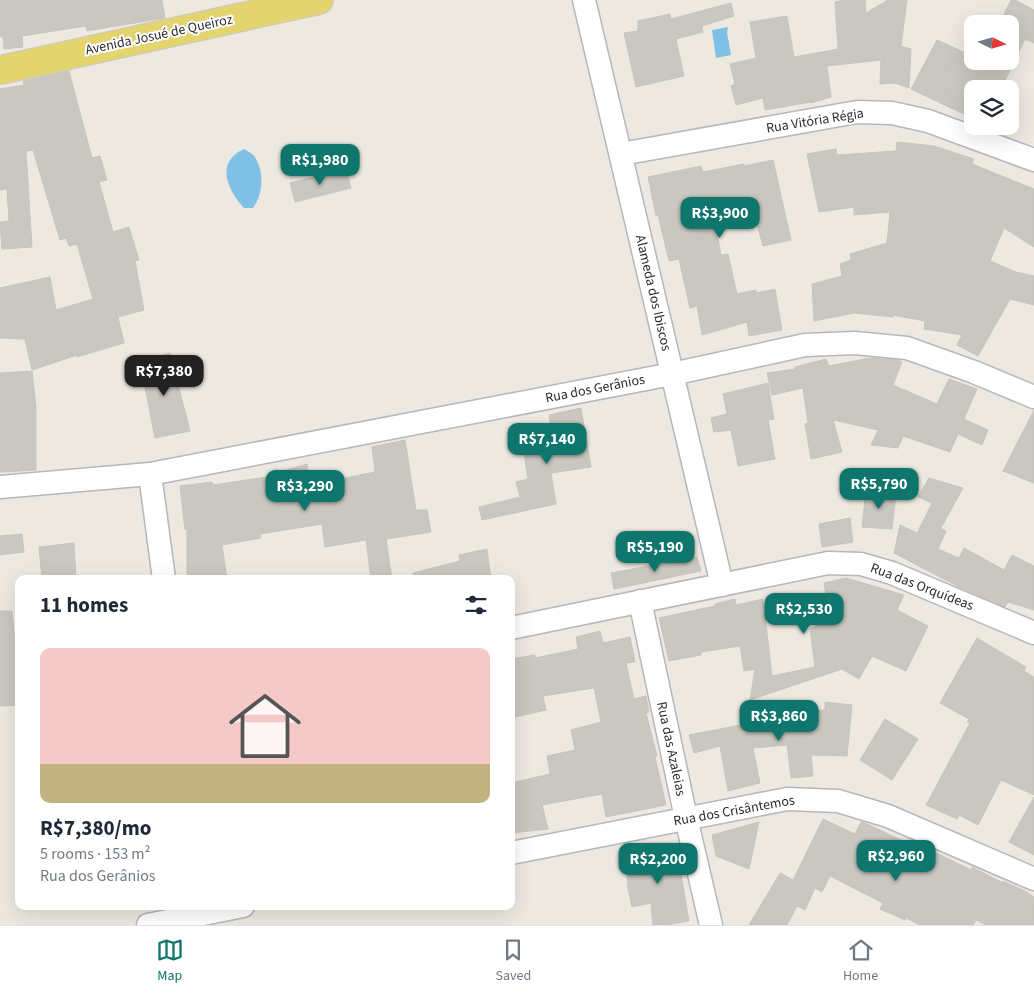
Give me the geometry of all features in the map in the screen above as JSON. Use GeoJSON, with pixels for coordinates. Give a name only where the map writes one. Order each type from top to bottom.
{"type":"FeatureCollection","features":[{"type":"Feature","properties":{"kind":"main road","name":"Avenida Josué de Queiroz"},"geometry":{"type":"LineString","coordinates":[[0,70],[319,0]]}},
{"type":"Feature","properties":{"kind":"street","name":"Alameda dos Ibiscos"},"geometry":{"type":"LineString","coordinates":[[584,0],[722,585]]}},
{"type":"Feature","properties":{"kind":"street","name":"Rua Vitória Régia"},"geometry":{"type":"LineString","coordinates":[[621,154],[857,112],[892,113],[928,121],[1034,160]]}},
{"type":"Feature","properties":{"kind":"street","name":"Rua dos Gerânios"},"geometry":{"type":"LineString","coordinates":[[0,487],[150,474],[672,374],[805,345],[855,342],[907,348],[974,372],[1034,397]]}},
{"type":"Feature","properties":{"kind":"street"},"geometry":{"type":"LineString","coordinates":[[150,474],[163,575]]}},
{"type":"Feature","properties":{"kind":"street","name":"Rua das Orquídeas"},"geometry":{"type":"LineString","coordinates":[[515,627],[828,564],[861,564],[892,572],[1034,633]]}},
{"type":"Feature","properties":{"kind":"street","name":"Rua das Azaleias"},"geometry":{"type":"LineString","coordinates":[[640,601],[686,818],[711,925]]}},
{"type":"Feature","properties":{"kind":"street","name":"Rua dos Crisântemos"},"geometry":{"type":"LineString","coordinates":[[515,852],[787,799],[838,801],[888,816],[1034,878]]}},
{"type":"Feature","properties":{"kind":"street"},"geometry":{"type":"LineString","coordinates":[[148,925],[224,910]]}},
{"type":"Feature","properties":{"kind":"water"},"geometry":{"type":"Polygon","coordinates":[[[728,27],[727,32],[731,55],[716,58],[712,30],[728,27]]]}},
{"type":"Feature","properties":{"kind":"water"},"geometry":{"type":"Polygon","coordinates":[[[244,149],[254,156],[260,168],[261,189],[253,208],[244,208],[238,201],[229,185],[227,177],[229,161],[244,149]]]}},
{"type":"Feature","properties":{"kind":"building"},"geometry":{"type":"Polygon","coordinates":[[[0,0],[162,0],[165,18],[87,31],[86,26],[22,36],[23,47],[4,49],[3,37],[0,37],[0,0]]]}},
{"type":"Feature","properties":{"kind":"building"},"geometry":{"type":"Polygon","coordinates":[[[865,0],[866,13],[888,0],[907,0],[901,46],[911,49],[909,88],[895,83],[880,84],[881,60],[827,66],[831,97],[811,103],[765,110],[763,98],[736,105],[731,86],[735,84],[730,64],[756,58],[750,22],[787,16],[794,57],[838,49],[835,2],[865,0]]]}},
{"type":"Feature","properties":{"kind":"building"},"geometry":{"type":"Polygon","coordinates":[[[1011,0],[1015,0],[1034,10],[1034,43],[1025,39],[1019,52],[1019,15],[1004,15],[1011,0]]]}},
{"type":"Feature","properties":{"kind":"building"},"geometry":{"type":"Polygon","coordinates":[[[731,3],[734,16],[702,26],[703,32],[676,39],[684,76],[636,87],[624,33],[638,31],[638,21],[670,14],[671,19],[731,3]]]}},
{"type":"Feature","properties":{"kind":"building"},"geometry":{"type":"Polygon","coordinates":[[[937,40],[964,52],[964,70],[1010,70],[1005,80],[964,80],[964,114],[911,89],[937,40]]]}},
{"type":"Feature","properties":{"kind":"building"},"geometry":{"type":"Polygon","coordinates":[[[69,71],[92,158],[100,156],[107,180],[99,182],[113,232],[129,227],[139,260],[135,261],[144,310],[118,317],[124,343],[77,357],[77,355],[32,370],[25,339],[0,338],[0,288],[50,277],[56,310],[93,299],[77,244],[69,246],[66,238],[60,240],[33,150],[26,151],[32,247],[2,249],[0,222],[9,221],[7,189],[0,190],[0,89],[24,85],[23,81],[69,71]]]}},
{"type":"Feature","properties":{"kind":"building"},"geometry":{"type":"Polygon","coordinates":[[[897,142],[934,146],[974,159],[972,164],[1034,189],[1034,247],[1004,228],[990,261],[1016,272],[1034,276],[1034,305],[1010,299],[978,356],[957,345],[962,335],[924,329],[925,321],[893,315],[893,317],[854,313],[814,321],[812,284],[842,276],[840,264],[851,260],[850,254],[887,243],[890,212],[854,215],[854,207],[819,212],[807,154],[836,149],[837,155],[896,151],[897,142]]]}},
{"type":"Feature","properties":{"kind":"building"},"geometry":{"type":"Polygon","coordinates":[[[773,160],[791,240],[763,246],[753,210],[714,218],[721,255],[728,254],[737,294],[775,289],[782,330],[749,336],[747,322],[702,335],[697,306],[690,308],[679,259],[669,261],[658,215],[656,216],[648,177],[701,166],[703,172],[773,160]]]}},
{"type":"Feature","properties":{"kind":"building"},"geometry":{"type":"Polygon","coordinates":[[[346,169],[351,188],[295,202],[290,183],[346,169]]]}},
{"type":"Feature","properties":{"kind":"building"},"geometry":{"type":"Polygon","coordinates":[[[170,353],[190,431],[155,438],[140,362],[170,353]]]}},
{"type":"Feature","properties":{"kind":"building"},"geometry":{"type":"Polygon","coordinates":[[[869,358],[898,360],[902,362],[893,385],[937,404],[949,379],[977,389],[964,419],[988,430],[982,445],[958,434],[950,452],[903,436],[898,448],[871,445],[878,430],[833,420],[842,452],[811,459],[805,424],[808,423],[803,388],[772,395],[767,373],[795,369],[795,367],[826,359],[829,366],[869,358]]]}},
{"type":"Feature","properties":{"kind":"building"},"geometry":{"type":"Polygon","coordinates":[[[32,371],[36,407],[36,470],[0,472],[0,373],[32,371]]]}},
{"type":"Feature","properties":{"kind":"building"},"geometry":{"type":"Polygon","coordinates":[[[768,383],[774,419],[768,420],[775,459],[738,466],[731,430],[714,432],[711,418],[727,414],[723,394],[768,383]]]}},
{"type":"Feature","properties":{"kind":"building"},"geometry":{"type":"Polygon","coordinates":[[[581,408],[591,467],[551,473],[556,504],[482,520],[479,507],[520,497],[516,482],[528,479],[522,442],[552,436],[549,415],[581,408]]]}},
{"type":"Feature","properties":{"kind":"building"},"geometry":{"type":"Polygon","coordinates":[[[1034,410],[1034,483],[1003,471],[1034,410]]]}},
{"type":"Feature","properties":{"kind":"building"},"geometry":{"type":"Polygon","coordinates":[[[405,440],[416,510],[427,510],[431,532],[386,539],[391,575],[370,575],[366,540],[325,547],[322,524],[260,534],[261,538],[222,545],[226,575],[187,575],[187,529],[185,530],[180,486],[212,482],[213,485],[280,475],[280,472],[307,464],[310,485],[375,472],[372,447],[405,440]]]}},
{"type":"Feature","properties":{"kind":"building"},"geometry":{"type":"Polygon","coordinates":[[[929,478],[963,488],[941,528],[946,531],[938,549],[959,558],[964,548],[1004,570],[1012,555],[1034,566],[1034,610],[1008,602],[1005,607],[959,587],[894,553],[900,525],[917,533],[932,503],[918,497],[929,478]]]}},
{"type":"Feature","properties":{"kind":"building"},"geometry":{"type":"Polygon","coordinates":[[[866,490],[896,494],[892,529],[862,527],[866,490]]]}},
{"type":"Feature","properties":{"kind":"building"},"geometry":{"type":"Polygon","coordinates":[[[850,518],[853,542],[822,547],[819,524],[850,518]]]}},
{"type":"Feature","properties":{"kind":"building"},"geometry":{"type":"Polygon","coordinates":[[[22,534],[24,552],[0,555],[0,536],[22,534]]]}},
{"type":"Feature","properties":{"kind":"building"},"geometry":{"type":"Polygon","coordinates":[[[74,543],[76,575],[42,575],[39,547],[74,543]]]}},
{"type":"Feature","properties":{"kind":"building"},"geometry":{"type":"Polygon","coordinates":[[[487,549],[490,575],[413,575],[413,573],[460,561],[459,555],[487,549]]]}},
{"type":"Feature","properties":{"kind":"building"},"geometry":{"type":"Polygon","coordinates":[[[697,557],[701,571],[614,589],[611,573],[697,557]]]}},
{"type":"Feature","properties":{"kind":"building"},"geometry":{"type":"Polygon","coordinates":[[[846,578],[904,595],[897,610],[928,626],[906,671],[872,656],[859,679],[842,669],[750,700],[755,669],[744,671],[740,646],[701,652],[701,655],[669,661],[659,618],[715,606],[715,604],[735,599],[736,605],[763,599],[772,676],[815,667],[810,629],[817,626],[818,616],[829,614],[824,583],[846,578]]]}},
{"type":"Feature","properties":{"kind":"building"},"geometry":{"type":"Polygon","coordinates":[[[0,611],[12,611],[15,643],[15,705],[0,706],[0,611]]]}},
{"type":"Feature","properties":{"kind":"building"},"geometry":{"type":"Polygon","coordinates":[[[600,631],[603,643],[630,637],[635,662],[626,663],[634,699],[646,696],[649,712],[646,713],[657,756],[655,757],[666,805],[606,817],[602,794],[542,805],[548,829],[515,833],[515,782],[550,774],[547,756],[575,750],[571,730],[601,722],[594,688],[543,696],[546,710],[515,717],[515,658],[535,655],[535,658],[578,649],[576,637],[600,631]]]}},
{"type":"Feature","properties":{"kind":"building"},"geometry":{"type":"Polygon","coordinates":[[[977,638],[1026,667],[1024,671],[1034,677],[1034,795],[1001,780],[978,825],[959,815],[957,819],[926,805],[970,723],[967,722],[969,719],[940,703],[977,638]]]}},
{"type":"Feature","properties":{"kind":"building"},"geometry":{"type":"Polygon","coordinates":[[[825,702],[852,705],[847,756],[811,755],[813,776],[791,778],[787,745],[753,748],[760,783],[728,791],[720,746],[694,753],[689,735],[746,724],[747,718],[825,710],[825,702]]]}},
{"type":"Feature","properties":{"kind":"building"},"geometry":{"type":"Polygon","coordinates":[[[885,719],[918,739],[892,780],[860,760],[885,719]]]}},
{"type":"Feature","properties":{"kind":"building"},"geometry":{"type":"Polygon","coordinates":[[[1034,797],[1034,855],[1009,842],[1034,797]]]}},
{"type":"Feature","properties":{"kind":"building"},"geometry":{"type":"Polygon","coordinates":[[[823,819],[855,834],[861,822],[865,823],[912,845],[914,842],[971,870],[972,867],[1003,883],[1003,881],[1025,891],[1034,897],[1034,925],[986,925],[976,920],[973,925],[920,925],[880,909],[883,903],[830,876],[822,892],[815,888],[805,910],[797,906],[787,925],[749,925],[780,873],[793,880],[823,819]]]}},
{"type":"Feature","properties":{"kind":"building"},"geometry":{"type":"Polygon","coordinates":[[[759,822],[749,869],[716,856],[712,835],[759,822]]]}},
{"type":"Feature","properties":{"kind":"building"},"geometry":{"type":"Polygon","coordinates":[[[672,844],[681,874],[689,921],[653,925],[651,903],[632,907],[625,863],[636,860],[635,851],[672,844]]]}}]}
